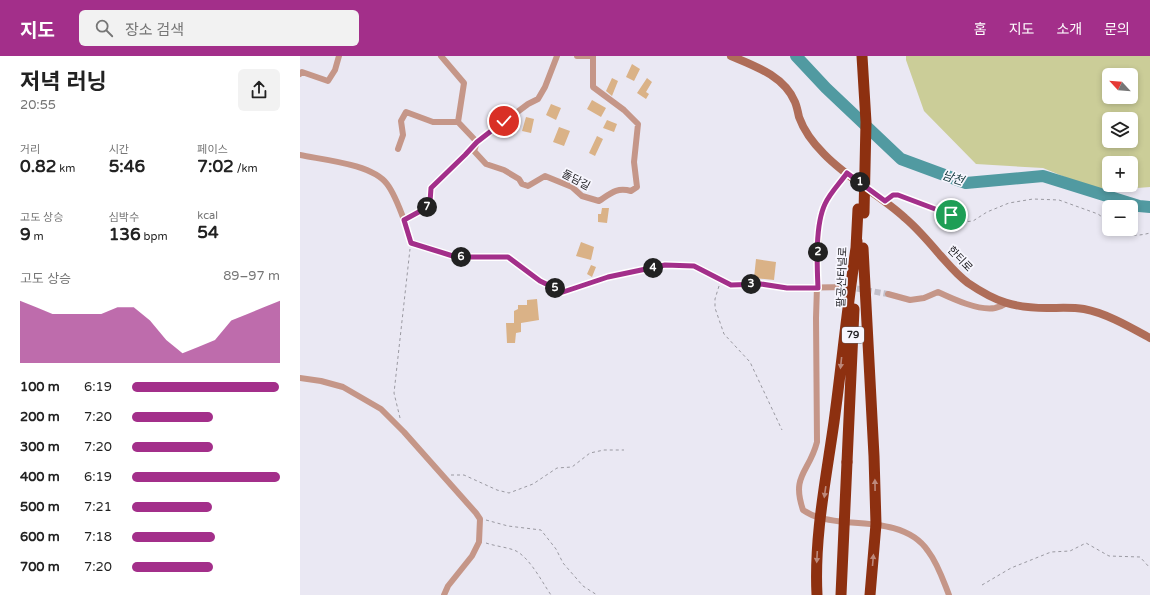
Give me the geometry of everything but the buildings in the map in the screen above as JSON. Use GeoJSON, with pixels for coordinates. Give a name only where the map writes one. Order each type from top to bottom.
{"type":"FeatureCollection","features":[{"type":"Feature","properties":{"kind":"highway","name":"팔공산터널로"},"geometry":{"type":"LineString","coordinates":[[856,56],[860,127],[861,211]]}},
{"type":"Feature","properties":{"kind":"highway","name":"팔공산터널로"},"geometry":{"type":"LineString","coordinates":[[841,595],[850,462],[866,122],[862,56]]}},
{"type":"Feature","properties":{"kind":"highway"},"geometry":{"type":"LineString","coordinates":[[817,595],[816,575],[821,519],[837,398],[847,304],[860,244]]}},
{"type":"Feature","properties":{"kind":"highway"},"geometry":{"type":"LineString","coordinates":[[860,244],[874,456],[876,524],[870,595]]}},
{"type":"Feature","properties":{"kind":"highway","name":"팔공산터널로"},"geometry":{"type":"LineString","coordinates":[[848,595],[850,462]]}},
{"type":"Feature","properties":{"kind":"street"},"geometry":{"type":"LineString","coordinates":[[300,74],[302,72],[328,81],[335,70],[339,56]]}},
{"type":"Feature","properties":{"kind":"street"},"geometry":{"type":"LineString","coordinates":[[398,150],[403,135],[401,121],[406,112],[433,122],[458,122],[464,82],[441,56]]}},
{"type":"Feature","properties":{"kind":"street"},"geometry":{"type":"LineString","coordinates":[[300,155],[364,168],[376,173],[387,184],[404,220],[426,208],[430,202],[431,188],[477,142],[528,104],[538,99],[545,87],[557,56]]}},
{"type":"Feature","properties":{"kind":"street"},"geometry":{"type":"LineString","coordinates":[[578,56],[588,56]]}},
{"type":"Feature","properties":{"kind":"street","name":"돌담길"},"geometry":{"type":"LineString","coordinates":[[458,122],[477,142],[474,151],[486,164],[504,170],[519,179],[522,184],[528,186],[545,176],[572,187],[582,196],[599,201],[611,193],[622,189],[631,191],[638,187],[634,162],[638,124],[624,110],[593,87],[593,56]]}},
{"type":"Feature","properties":{"kind":"street","name":"한티로"},"geometry":{"type":"LineString","coordinates":[[731,56],[759,68],[781,84],[789,92],[795,102],[804,128],[824,154],[885,201],[918,231],[958,275],[978,289],[1008,303],[1021,307],[1072,308],[1091,311],[1129,327],[1150,338]]}},
{"type":"Feature","properties":{"kind":"street"},"geometry":{"type":"LineString","coordinates":[[847,173],[824,204],[819,223],[816,318],[817,442],[811,459],[801,476],[798,490],[803,510],[810,515],[821,519],[876,524],[889,527],[918,540],[927,549],[939,570],[949,595]]}},
{"type":"Feature","properties":{"kind":"street"},"geometry":{"type":"LineString","coordinates":[[411,243],[456,257],[508,257],[540,281],[563,292],[608,277],[665,265],[694,266],[731,285],[761,284],[787,288],[847,287]]}},
{"type":"Feature","properties":{"kind":"street"},"geometry":{"type":"LineString","coordinates":[[888,294],[910,300],[924,298],[938,292],[954,300],[980,307],[995,308],[1008,303]]}},
{"type":"Feature","properties":{"kind":"street"},"geometry":{"type":"LineString","coordinates":[[300,378],[321,381],[343,387],[381,408],[476,512],[480,519],[479,541],[472,556],[448,586],[444,595]]}},
{"type":"Feature","properties":{"kind":"path"},"geometry":{"type":"LineString","coordinates":[[885,201],[893,195],[898,195],[941,210],[963,222],[973,221],[987,212],[1009,203],[1026,199],[1059,200],[1102,216]]}},
{"type":"Feature","properties":{"kind":"path"},"geometry":{"type":"LineString","coordinates":[[404,220],[411,243],[394,393],[404,432]]}},
{"type":"Feature","properties":{"kind":"path"},"geometry":{"type":"LineString","coordinates":[[1138,235],[1150,233]]}},
{"type":"Feature","properties":{"kind":"path"},"geometry":{"type":"LineString","coordinates":[[722,280],[714,299],[715,308],[724,334],[750,362],[782,430]]}},
{"type":"Feature","properties":{"kind":"path"},"geometry":{"type":"LineString","coordinates":[[442,476],[464,475],[497,490],[509,493],[533,484],[557,468],[572,467],[590,453],[604,450],[624,450]]}},
{"type":"Feature","properties":{"kind":"path"},"geometry":{"type":"LineString","coordinates":[[480,519],[508,526],[541,530],[556,549],[564,563],[583,586],[597,595]]}},
{"type":"Feature","properties":{"kind":"path"},"geometry":{"type":"LineString","coordinates":[[479,541],[514,550],[522,555],[551,595]]}},
{"type":"Feature","properties":{"kind":"path"},"geometry":{"type":"LineString","coordinates":[[982,585],[1011,568],[1050,552],[1070,551],[1086,543],[1109,556],[1140,557],[1150,568]]}},
{"type":"Feature","properties":{"kind":"green space"},"geometry":{"type":"Polygon","coordinates":[[[906,56],[1150,56],[1150,187],[1138,188],[1138,156],[1102,156],[1102,191],[1099,191],[1043,168],[976,164],[924,111],[906,60],[906,56]]]}},
{"type":"Feature","properties":{"kind":"waterway","name":"남천"},"geometry":{"type":"LineString","coordinates":[[796,56],[826,88],[901,159],[966,183],[1043,176],[1139,206],[1150,207]]}},
{"type":"Feature","properties":{"kind":"tunnel"},"geometry":{"type":"LineString","coordinates":[[848,287],[888,294]]}},
{"type":"Feature","properties":{"kind":"route"},"geometry":{"type":"LineString","coordinates":[[504,121],[477,142],[431,188],[430,202],[426,208],[418,214],[404,220],[411,243],[456,257],[508,257],[540,281],[563,292],[608,277],[665,265],[694,266],[731,285],[761,284],[787,288],[818,288],[817,274],[819,223],[824,204],[847,173],[885,201],[893,195],[898,195],[932,206],[951,215]]}}]}
